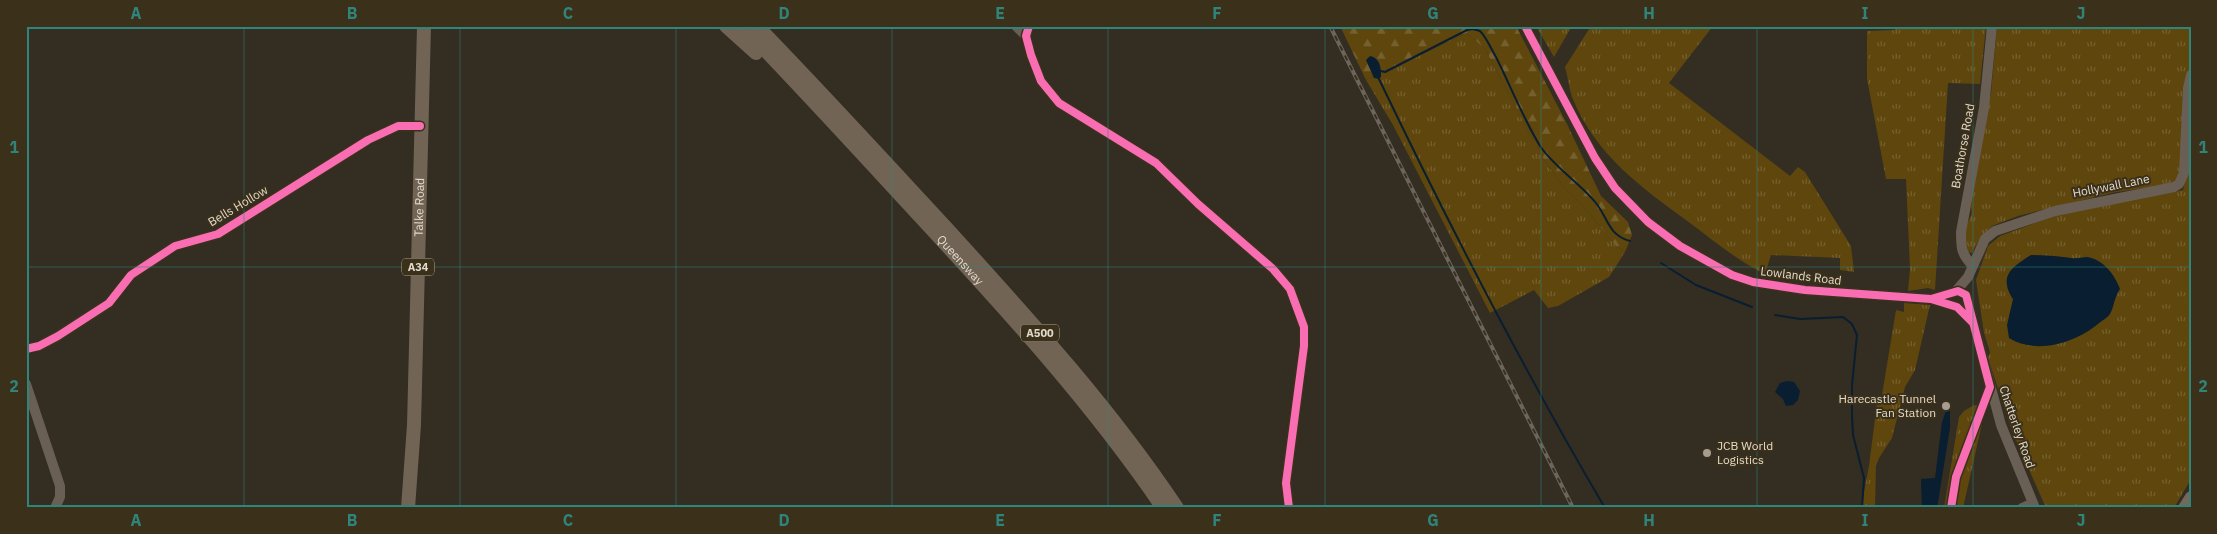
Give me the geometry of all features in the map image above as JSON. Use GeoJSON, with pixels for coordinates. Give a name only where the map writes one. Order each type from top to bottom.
{"type":"FeatureCollection","features":[{"type":"Feature","properties":{"kind":"highway","name":"Talke Road"},"geometry":{"type":"LineString","coordinates":[[408,508],[414,425],[424,26]]}},
{"type":"Feature","properties":{"kind":"highway","name":"Talke Road"},"geometry":{"type":"LineString","coordinates":[[418,508],[423,423],[433,26]]}},
{"type":"Feature","properties":{"kind":"highway"},"geometry":{"type":"LineString","coordinates":[[726,26],[841,131]]}},
{"type":"Feature","properties":{"kind":"highway","name":"Queensway"},"geometry":{"type":"LineString","coordinates":[[742,26],[1014,318],[1059,370],[1163,508]]}},
{"type":"Feature","properties":{"kind":"highway","name":"Queensway"},"geometry":{"type":"LineString","coordinates":[[757,26],[989,274],[1070,366],[1150,469],[1177,508]]}},
{"type":"Feature","properties":{"kind":"highway","name":"A500"},"geometry":{"type":"LineString","coordinates":[[762,26],[812,84]]}},
{"type":"Feature","properties":{"kind":"main road"},"geometry":{"type":"LineString","coordinates":[[2184,508],[2191,497]]}},
{"type":"Feature","properties":{"kind":"street"},"geometry":{"type":"LineString","coordinates":[[1016,26],[1028,31],[1031,55],[1041,81],[1059,103],[1156,163],[1198,204],[1273,269],[1290,288],[1304,327],[1304,346],[1286,483],[1289,508]]}},
{"type":"Feature","properties":{"kind":"street","name":"Lowlands Road"},"geometry":{"type":"LineString","coordinates":[[1525,26],[1595,158],[1615,188],[1648,222],[1680,246],[1732,275],[1770,286],[1931,299],[1955,306]]}},
{"type":"Feature","properties":{"kind":"street","name":"Boathorse Road"},"geometry":{"type":"LineString","coordinates":[[1973,266],[1964,257],[1961,246],[1961,232],[1984,108],[1992,26]]}},
{"type":"Feature","properties":{"kind":"street","name":"Hollywall Lane"},"geometry":{"type":"LineString","coordinates":[[1954,292],[1968,277],[1985,239],[1995,231],[2014,223],[2062,209],[2174,187],[2179,184],[2184,173],[2188,88],[2191,75]]}},
{"type":"Feature","properties":{"kind":"street","name":"Bells Hollow"},"geometry":{"type":"LineString","coordinates":[[26,349],[39,346],[58,336],[109,303],[131,274],[175,246],[218,234],[368,140],[398,126],[420,126]]}},
{"type":"Feature","properties":{"kind":"street","name":"Hollywall Lane"},"geometry":{"type":"LineString","coordinates":[[1967,299],[1968,277]]}},
{"type":"Feature","properties":{"kind":"street"},"geometry":{"type":"LineString","coordinates":[[1962,291],[1967,299],[1964,306],[1955,306],[1951,301],[1954,292],[1962,291]]}},
{"type":"Feature","properties":{"kind":"street","name":"Lowlands Road"},"geometry":{"type":"LineString","coordinates":[[1931,299],[1954,292]]}},
{"type":"Feature","properties":{"kind":"street","name":"Chatterley Road"},"geometry":{"type":"LineString","coordinates":[[1967,299],[2001,425],[2034,505]]}},
{"type":"Feature","properties":{"kind":"street","name":"Chatterley Road"},"geometry":{"type":"LineString","coordinates":[[1955,306],[1973,323]]}},
{"type":"Feature","properties":{"kind":"street"},"geometry":{"type":"LineString","coordinates":[[26,384],[60,486],[60,497],[55,508]]}},
{"type":"Feature","properties":{"kind":"street"},"geometry":{"type":"LineString","coordinates":[[2022,508],[2034,505]]}},
{"type":"Feature","properties":{"kind":"green space"},"geometry":{"type":"Polygon","coordinates":[[[1340,26],[1516,26],[1567,124],[1601,196],[1628,222],[1632,235],[1625,252],[1615,245],[1586,209],[1563,186],[1544,160],[1485,49],[1467,33],[1366,80],[1340,26]]]}},
{"type":"Feature","properties":{"kind":"green space"},"geometry":{"type":"Polygon","coordinates":[[[1536,26],[1572,26],[1554,57],[1536,26]]]}},
{"type":"Feature","properties":{"kind":"green space"},"geometry":{"type":"Polygon","coordinates":[[[1591,26],[1713,26],[1669,83],[1790,176],[1798,167],[1805,172],[1851,246],[1854,272],[1840,270],[1840,258],[1771,255],[1765,274],[1717,244],[1637,183],[1622,169],[1594,137],[1582,118],[1572,97],[1565,67],[1591,26]]]}},
{"type":"Feature","properties":{"kind":"green space"},"geometry":{"type":"Polygon","coordinates":[[[1895,26],[1986,26],[1980,84],[1948,83],[1935,290],[1928,288],[1908,291],[1910,269],[1906,179],[1886,179],[1867,79],[1867,31],[1895,30],[1895,26]]]}},
{"type":"Feature","properties":{"kind":"green space"},"geometry":{"type":"Polygon","coordinates":[[[1997,26],[2191,26],[2191,67],[2185,87],[2182,168],[2174,184],[2116,192],[2018,216],[1992,226],[1978,242],[1972,253],[1967,252],[1965,230],[1971,215],[1976,160],[1991,93],[1997,26]]]}},
{"type":"Feature","properties":{"kind":"green space"},"geometry":{"type":"Polygon","coordinates":[[[1467,33],[1485,49],[1544,160],[1563,186],[1586,209],[1615,245],[1625,252],[1609,277],[1558,306],[1548,308],[1534,290],[1490,313],[1393,125],[1366,80],[1467,33]]]}},
{"type":"Feature","properties":{"kind":"green space"},"geometry":{"type":"Polygon","coordinates":[[[2191,146],[2191,479],[2174,508],[2046,508],[2012,431],[1988,358],[1990,352],[1984,333],[1976,280],[1988,246],[2000,236],[2071,210],[2183,190],[2188,171],[2191,146]]]}},
{"type":"Feature","properties":{"kind":"green space"},"geometry":{"type":"Polygon","coordinates":[[[1904,303],[1930,305],[1915,370],[1905,387],[1892,438],[1876,466],[1875,508],[1861,508],[1869,466],[1877,403],[1881,401],[1896,310],[1904,312],[1904,303]]]}},
{"type":"Feature","properties":{"kind":"green space"},"geometry":{"type":"Polygon","coordinates":[[[1974,405],[1986,406],[1963,508],[1944,508],[1959,417],[1964,411],[1974,405]]]}},
{"type":"Feature","properties":{"kind":"water"},"geometry":{"type":"Polygon","coordinates":[[[1370,56],[1376,59],[1379,64],[1381,77],[1379,79],[1374,78],[1366,60],[1370,56]]]}},
{"type":"Feature","properties":{"kind":"water"},"geometry":{"type":"Polygon","coordinates":[[[2031,255],[2087,257],[2103,264],[2112,273],[2120,289],[2110,314],[2089,331],[2078,337],[2055,344],[2031,346],[2009,338],[2007,325],[2013,299],[2007,284],[2007,278],[2013,268],[2031,255]]]}},
{"type":"Feature","properties":{"kind":"water"},"geometry":{"type":"Polygon","coordinates":[[[1794,382],[1800,391],[1798,400],[1793,405],[1786,406],[1783,399],[1775,392],[1780,383],[1794,382]]]}},
{"type":"Feature","properties":{"kind":"water"},"geometry":{"type":"Polygon","coordinates":[[[1947,408],[1950,408],[1950,428],[1937,508],[1922,508],[1921,479],[1935,478],[1942,422],[1947,408]]]}},
{"type":"Feature","properties":{"kind":"waterway"},"geometry":{"type":"LineString","coordinates":[[1381,71],[1385,72],[1467,30],[1480,31],[1496,57],[1540,146],[1596,203],[1617,235],[1630,241]]}},
{"type":"Feature","properties":{"kind":"waterway"},"geometry":{"type":"LineString","coordinates":[[1379,79],[1432,188],[1488,296],[1545,403],[1605,508]]}},
{"type":"Feature","properties":{"kind":"waterway"},"geometry":{"type":"LineString","coordinates":[[1661,263],[1696,285],[1752,307]]}},
{"type":"Feature","properties":{"kind":"waterway"},"geometry":{"type":"LineString","coordinates":[[1775,315],[1800,319],[1843,317],[1852,324],[1857,335],[1852,385],[1852,416],[1853,435],[1864,478],[1862,508]]}},
{"type":"Feature","properties":{"kind":"railway"},"geometry":{"type":"LineString","coordinates":[[1330,26],[1573,508]]}},
{"type":"Feature","properties":{"kind":"cycle path"},"geometry":{"type":"LineString","coordinates":[[1029,26],[1026,36],[1041,81],[1059,103],[1156,163],[1198,204],[1273,269],[1290,289],[1304,327],[1304,346],[1286,483],[1289,508]]}},
{"type":"Feature","properties":{"kind":"cycle path"},"geometry":{"type":"LineString","coordinates":[[1525,26],[1595,158],[1615,188],[1648,222],[1680,246],[1732,275],[1753,282],[1805,290],[1931,299],[1957,307],[1973,323]]}},
{"type":"Feature","properties":{"kind":"cycle path"},"geometry":{"type":"LineString","coordinates":[[26,349],[39,346],[58,336],[109,303],[131,275],[175,246],[218,234],[368,140],[398,126],[420,126]]}},
{"type":"Feature","properties":{"kind":"cycle path"},"geometry":{"type":"LineString","coordinates":[[1931,299],[1958,291],[1966,295],[1990,387],[1956,477],[1951,508]]}},
{"type":"Feature","properties":{"kind":"place","name":"Harecastle Tunnel Fan Station"},"geometry":{"type":"Point","coordinates":[1946,406]}},
{"type":"Feature","properties":{"kind":"place","name":"JCB World Logistics"},"geometry":{"type":"Point","coordinates":[1707,453]}}]}
